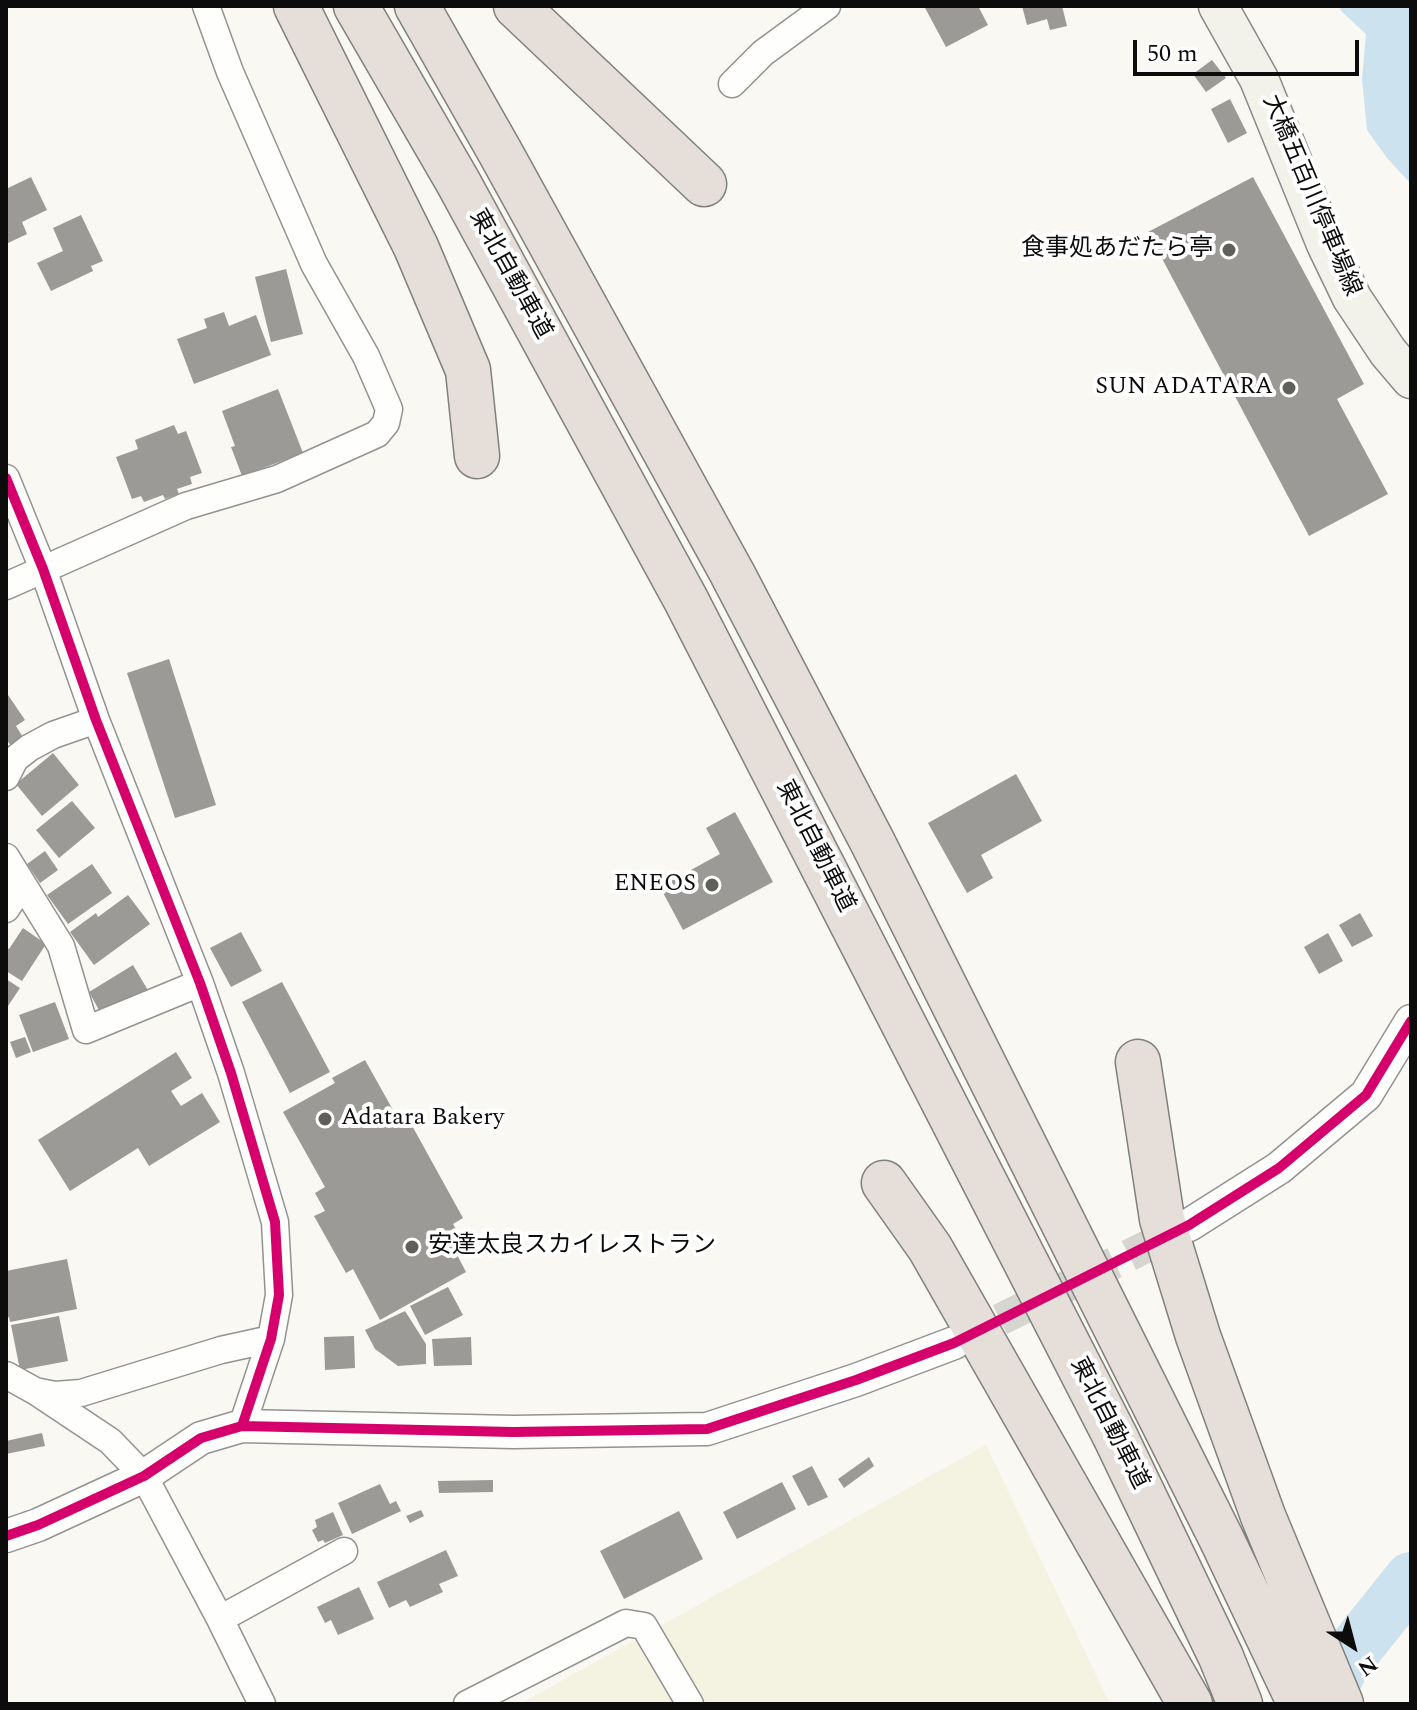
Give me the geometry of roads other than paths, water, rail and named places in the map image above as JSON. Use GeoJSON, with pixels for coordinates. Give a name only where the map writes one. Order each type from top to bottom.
{"type":"FeatureCollection","features":[{"type":"Feature","properties":{"kind":"highway"},"geometry":{"type":"LineString","coordinates":[[296,6],[416,247],[468,370],[477,456]]}},
{"type":"Feature","properties":{"kind":"highway","name":"東北自動車道"},"geometry":{"type":"LineString","coordinates":[[356,6],[458,182],[686,600],[1115,1436],[1221,1657],[1240,1704]]}},
{"type":"Feature","properties":{"kind":"highway","name":"東北自動車道"},"geometry":{"type":"LineString","coordinates":[[417,6],[739,587],[1042,1179],[1300,1704]]}},
{"type":"Feature","properties":{"kind":"highway"},"geometry":{"type":"LineString","coordinates":[[516,6],[704,184]]}},
{"type":"Feature","properties":{"kind":"highway"},"geometry":{"type":"LineString","coordinates":[[1138,1062],[1162,1219],[1198,1336],[1248,1474],[1341,1704]]}},
{"type":"Feature","properties":{"kind":"highway"},"geometry":{"type":"LineString","coordinates":[[884,1183],[930,1248],[1190,1704]]}},
{"type":"Feature","properties":{"kind":"main road","name":"大橋五百川停車場線"},"geometry":{"type":"LineString","coordinates":[[1218,6],[1259,79],[1326,244],[1352,298],[1388,352],[1411,379]]}},
{"type":"Feature","properties":{"kind":"street"},"geometry":{"type":"LineString","coordinates":[[6,586],[186,506],[277,479],[377,434],[386,423],[389,409],[366,356],[314,264],[230,72],[206,6]]}},
{"type":"Feature","properties":{"kind":"street"},"geometry":{"type":"LineString","coordinates":[[732,84],[763,53],[827,6]]}},
{"type":"Feature","properties":{"kind":"street"},"geometry":{"type":"LineString","coordinates":[[6,478],[43,569],[96,720],[200,983],[231,1073],[275,1222],[279,1295],[271,1339],[242,1426]]}},
{"type":"Feature","properties":{"kind":"street"},"geometry":{"type":"LineString","coordinates":[[6,777],[15,759],[29,748],[53,735],[96,720]]}},
{"type":"Feature","properties":{"kind":"street"},"geometry":{"type":"LineString","coordinates":[[6,857],[61,946],[86,1030],[200,983]]}},
{"type":"Feature","properties":{"kind":"street"},"geometry":{"type":"LineString","coordinates":[[6,909],[22,885]]}},
{"type":"Feature","properties":{"kind":"street"},"geometry":{"type":"LineString","coordinates":[[1189,1225],[1279,1168],[1366,1095],[1411,1021]]}},
{"type":"Feature","properties":{"kind":"street"},"geometry":{"type":"LineString","coordinates":[[35,1391],[55,1395],[81,1393],[221,1350],[271,1339]]}},
{"type":"Feature","properties":{"kind":"street"},"geometry":{"type":"LineString","coordinates":[[6,1536],[38,1525],[144,1476],[201,1438],[242,1426],[513,1432],[707,1429],[856,1380],[954,1343]]}},
{"type":"Feature","properties":{"kind":"street"},"geometry":{"type":"LineString","coordinates":[[6,1375],[110,1441],[144,1476],[262,1704]]}},
{"type":"Feature","properties":{"kind":"street"},"geometry":{"type":"LineString","coordinates":[[220,1619],[344,1551]]}},
{"type":"Feature","properties":{"kind":"street"},"geometry":{"type":"LineString","coordinates":[[467,1704],[626,1623],[644,1626],[690,1704]]}},
{"type":"Feature","properties":{"kind":"water"},"geometry":{"type":"Polygon","coordinates":[[[1342,6],[1411,6],[1411,184],[1367,130],[1362,79],[1366,34],[1340,10],[1342,6]]]}},
{"type":"Feature","properties":{"kind":"waterway"},"geometry":{"type":"LineString","coordinates":[[1322,1704],[1343,1664],[1411,1579]]}},
{"type":"Feature","properties":{"kind":"tunnel"},"geometry":{"type":"LineString","coordinates":[[957,1341],[1184,1228]]}},
{"type":"Feature","properties":{"kind":"place","name":"食事処あだたら亭"},"geometry":{"type":"Point","coordinates":[1229,250]}},
{"type":"Feature","properties":{"kind":"place","name":"SUN ADATARA"},"geometry":{"type":"Point","coordinates":[1289,388]}},
{"type":"Feature","properties":{"kind":"place","name":"ENEOS"},"geometry":{"type":"Point","coordinates":[712,885]}},
{"type":"Feature","properties":{"kind":"place","name":"Adatara Bakery"},"geometry":{"type":"Point","coordinates":[325,1119]}},
{"type":"Feature","properties":{"kind":"place","name":"安達太良スカイレストラン"},"geometry":{"type":"Point","coordinates":[412,1247]}}]}
